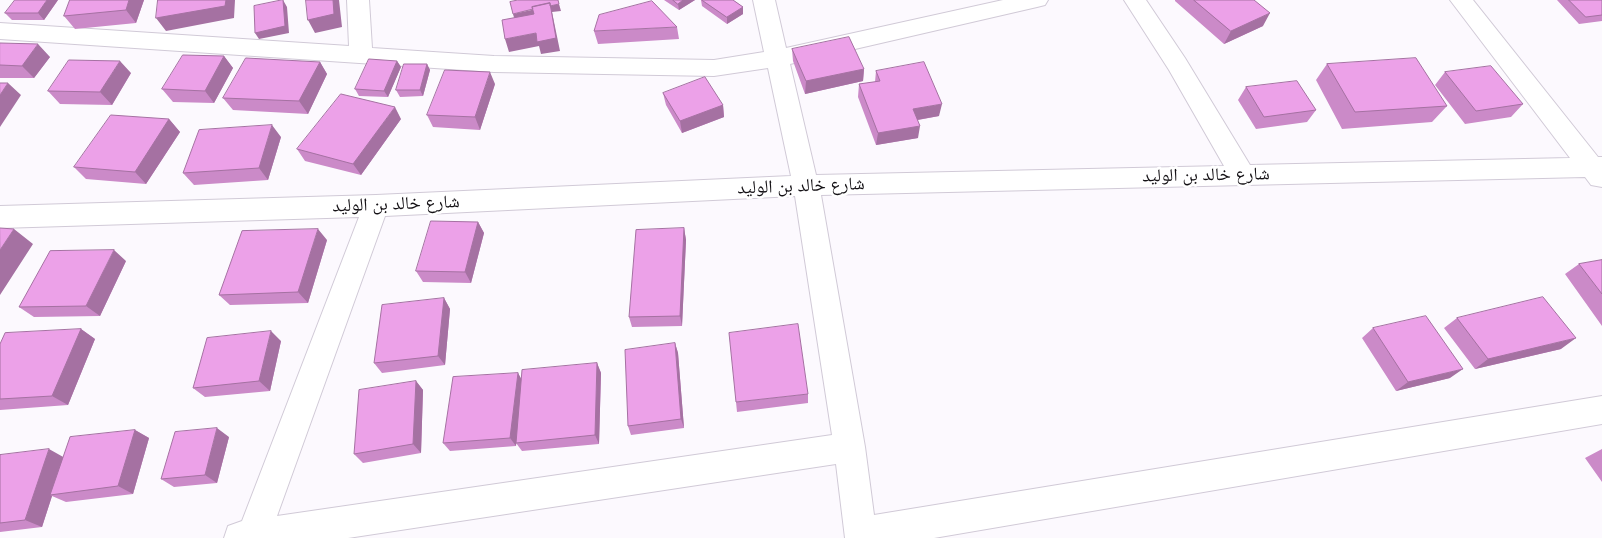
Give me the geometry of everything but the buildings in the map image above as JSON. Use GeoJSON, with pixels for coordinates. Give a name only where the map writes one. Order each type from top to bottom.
{"type":"FeatureCollection","features":[{"type":"Feature","properties":{"kind":"street"},"geometry":{"type":"LineString","coordinates":[[358,0],[361,56]]}},
{"type":"Feature","properties":{"kind":"street"},"geometry":{"type":"LineString","coordinates":[[764,0],[806,185],[849,447],[861,536],[1602,410]]}},
{"type":"Feature","properties":{"kind":"street"},"geometry":{"type":"LineString","coordinates":[[0,31],[494,64],[714,68],[778,58],[1037,0]]}},
{"type":"Feature","properties":{"kind":"street"},"geometry":{"type":"LineString","coordinates":[[1135,0],[1177,64],[1242,174]]}},
{"type":"Feature","properties":{"kind":"street"},"geometry":{"type":"LineString","coordinates":[[1462,0],[1599,172]]}},
{"type":"Feature","properties":{"kind":"street","name":"شارع خالد بن الوليد"},"geometry":{"type":"LineString","coordinates":[[0,217],[376,206],[806,185],[1242,174],[1599,172]]}},
{"type":"Feature","properties":{"kind":"street"},"geometry":{"type":"LineString","coordinates":[[376,206],[246,537],[849,447]]}}]}
